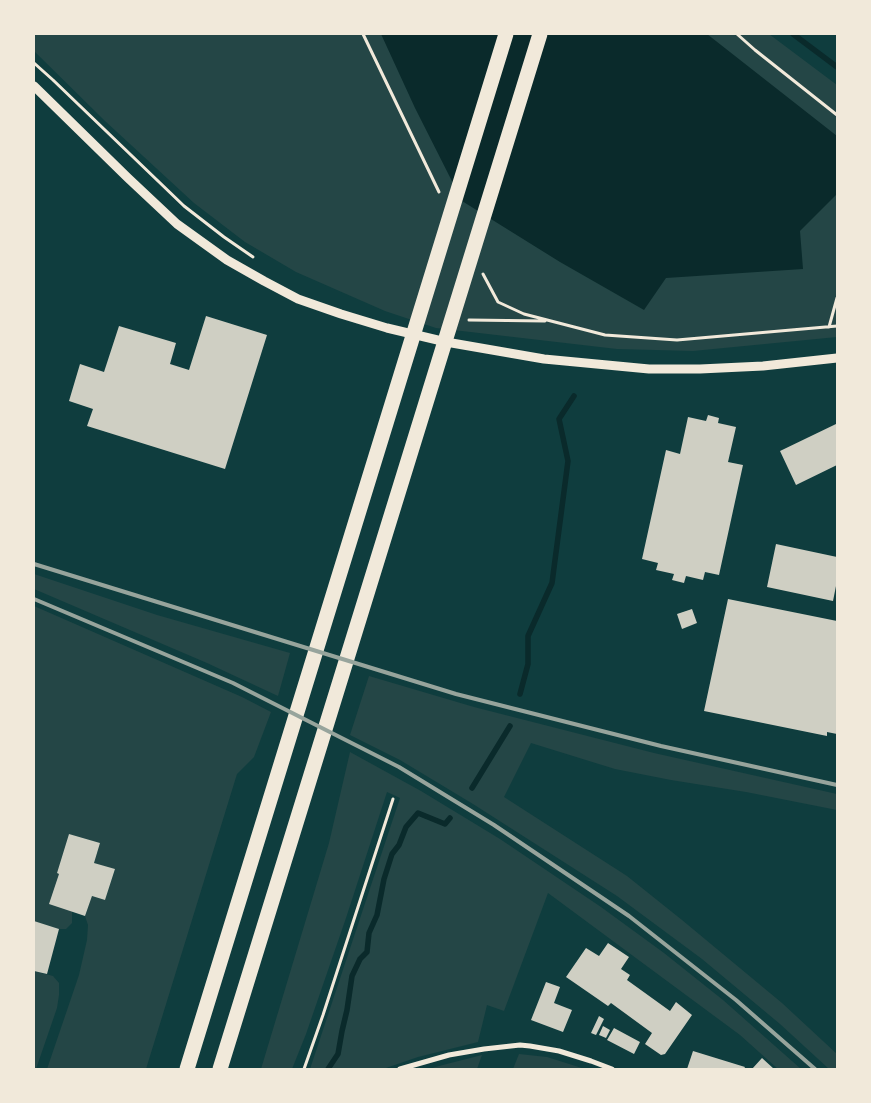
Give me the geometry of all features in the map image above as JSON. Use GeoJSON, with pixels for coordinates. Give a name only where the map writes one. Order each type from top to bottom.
{"type":"FeatureCollection","features":[{"type":"Feature","properties":{"kind":"highway"},"geometry":{"type":"LineString","coordinates":[[187,1069],[506,34]]}},
{"type":"Feature","properties":{"kind":"highway"},"geometry":{"type":"LineString","coordinates":[[220,1069],[540,34]]}},
{"type":"Feature","properties":{"kind":"street"},"geometry":{"type":"LineString","coordinates":[[34,86],[177,224],[227,260],[264,281],[298,299],[341,314],[387,328],[446,342],[544,359],[649,369],[763,366],[837,358]]}},
{"type":"Feature","properties":{"kind":"street"},"geometry":{"type":"LineString","coordinates":[[400,1069],[458,1054],[502,1046],[530,1046],[559,1051],[612,1069]]}},
{"type":"Feature","properties":{"kind":"path"},"geometry":{"type":"LineString","coordinates":[[362,34],[440,193]]}},
{"type":"Feature","properties":{"kind":"path"},"geometry":{"type":"LineString","coordinates":[[737,34],[837,115]]}},
{"type":"Feature","properties":{"kind":"path"},"geometry":{"type":"LineString","coordinates":[[34,63],[184,206],[224,237],[257,259]]}},
{"type":"Feature","properties":{"kind":"path"},"geometry":{"type":"LineString","coordinates":[[480,269],[498,302],[524,314],[605,335],[677,340],[837,326]]}},
{"type":"Feature","properties":{"kind":"path"},"geometry":{"type":"LineString","coordinates":[[829,327],[837,298]]}},
{"type":"Feature","properties":{"kind":"path"},"geometry":{"type":"LineString","coordinates":[[464,320],[551,321]]}},
{"type":"Feature","properties":{"kind":"path"},"geometry":{"type":"LineString","coordinates":[[304,1069],[393,799]]}},
{"type":"Feature","properties":{"kind":"shaded area"},"geometry":{"type":"Polygon","coordinates":[[[34,34],[769,34],[837,85],[837,337],[693,351],[617,349],[436,328],[385,311],[296,272],[245,242],[194,203],[105,121],[34,51],[34,34]]]}},
{"type":"Feature","properties":{"kind":"shaded area"},"geometry":{"type":"Polygon","coordinates":[[[381,34],[707,34],[837,136],[837,194],[800,231],[803,269],[666,278],[644,310],[560,262],[462,201],[415,108],[381,34]]]}},
{"type":"Feature","properties":{"kind":"shaded area"},"geometry":{"type":"Polygon","coordinates":[[[34,574],[157,615],[290,653],[278,696],[207,663],[34,589],[34,574]]]}},
{"type":"Feature","properties":{"kind":"shaded area"},"geometry":{"type":"Polygon","coordinates":[[[34,606],[242,697],[271,712],[254,757],[237,774],[146,1069],[47,1069],[79,975],[87,940],[88,925],[85,916],[92,896],[105,900],[115,870],[94,863],[100,843],[69,834],[57,873],[59,874],[72,912],[72,923],[66,929],[59,929],[34,921],[34,606]]]}},
{"type":"Feature","properties":{"kind":"shaded area"},"geometry":{"type":"Polygon","coordinates":[[[369,676],[474,707],[654,753],[837,794],[837,810],[615,769],[531,743],[504,797],[627,876],[682,920],[782,1003],[837,1054],[837,1069],[829,1069],[780,1024],[702,959],[617,896],[473,804],[400,760],[350,735],[369,676]]]}},
{"type":"Feature","properties":{"kind":"shaded area"},"geometry":{"type":"Polygon","coordinates":[[[350,752],[421,791],[500,839],[601,907],[664,953],[723,1000],[801,1069],[778,1069],[740,1035],[548,893],[504,1011],[487,1005],[478,1042],[418,1057],[383,1069],[310,1069],[400,798],[387,792],[346,918],[292,1069],[261,1069],[329,843],[350,752]]]}},
{"type":"Feature","properties":{"kind":"shaded area"},"geometry":{"type":"Polygon","coordinates":[[[34,971],[53,976],[59,983],[57,1008],[36,1069],[34,1069],[34,971]]]}},
{"type":"Feature","properties":{"kind":"shaded area"},"geometry":{"type":"Polygon","coordinates":[[[519,1054],[547,1057],[585,1069],[513,1069],[519,1054]]]}},
{"type":"Feature","properties":{"kind":"shaded area"},"geometry":{"type":"Polygon","coordinates":[[[482,1055],[477,1069],[429,1069],[439,1066],[482,1055]]]}},
{"type":"Feature","properties":{"kind":"building"},"geometry":{"type":"Polygon","coordinates":[[[206,316],[267,335],[225,469],[87,426],[93,409],[69,401],[80,364],[104,372],[119,326],[176,343],[170,364],[189,370],[206,316]]]}},
{"type":"Feature","properties":{"kind":"building"},"geometry":{"type":"Polygon","coordinates":[[[708,415],[719,418],[718,423],[736,427],[728,462],[743,465],[719,575],[705,572],[703,580],[686,576],[684,583],[672,580],[674,574],[656,570],[658,563],[642,559],[666,450],[680,454],[688,417],[706,421],[708,415]]]}},
{"type":"Feature","properties":{"kind":"building"},"geometry":{"type":"Polygon","coordinates":[[[836,424],[837,465],[796,485],[780,451],[836,424]]]}},
{"type":"Feature","properties":{"kind":"building"},"geometry":{"type":"Polygon","coordinates":[[[776,544],[837,557],[837,581],[833,601],[767,587],[776,544]]]}},
{"type":"Feature","properties":{"kind":"building"},"geometry":{"type":"Polygon","coordinates":[[[728,599],[837,621],[837,734],[827,732],[827,736],[704,711],[728,599]]]}},
{"type":"Feature","properties":{"kind":"building"},"geometry":{"type":"Polygon","coordinates":[[[692,609],[697,623],[682,629],[677,614],[692,609]]]}},
{"type":"Feature","properties":{"kind":"building"},"geometry":{"type":"Polygon","coordinates":[[[69,834],[100,843],[94,863],[115,869],[105,900],[92,896],[85,916],[49,904],[69,834]]]}},
{"type":"Feature","properties":{"kind":"building"},"geometry":{"type":"Polygon","coordinates":[[[34,921],[59,929],[47,974],[34,971],[34,921]]]}},
{"type":"Feature","properties":{"kind":"building"},"geometry":{"type":"Polygon","coordinates":[[[608,943],[629,957],[621,969],[630,975],[627,980],[670,1011],[676,1002],[692,1015],[665,1054],[661,1055],[645,1044],[652,1033],[611,1003],[608,1006],[566,977],[586,948],[599,956],[608,943]]]}},
{"type":"Feature","properties":{"kind":"building"},"geometry":{"type":"Polygon","coordinates":[[[546,982],[560,987],[554,1003],[572,1010],[563,1032],[531,1020],[546,982]]]}},
{"type":"Feature","properties":{"kind":"building"},"geometry":{"type":"Polygon","coordinates":[[[599,1016],[604,1019],[596,1035],[591,1033],[599,1016]]]}},
{"type":"Feature","properties":{"kind":"building"},"geometry":{"type":"Polygon","coordinates":[[[603,1026],[610,1030],[606,1038],[599,1035],[603,1026]]]}},
{"type":"Feature","properties":{"kind":"building"},"geometry":{"type":"Polygon","coordinates":[[[614,1028],[640,1042],[634,1054],[607,1040],[614,1028]]]}},
{"type":"Feature","properties":{"kind":"building"},"geometry":{"type":"Polygon","coordinates":[[[693,1051],[745,1067],[744,1069],[687,1069],[693,1051]]]}},
{"type":"Feature","properties":{"kind":"building"},"geometry":{"type":"Polygon","coordinates":[[[762,1058],[774,1069],[752,1069],[762,1058]]]}},
{"type":"Feature","properties":{"kind":"waterway"},"geometry":{"type":"LineString","coordinates":[[793,34],[837,67]]}},
{"type":"Feature","properties":{"kind":"waterway"},"geometry":{"type":"LineString","coordinates":[[520,694],[528,664],[528,636],[552,583],[568,461],[559,419],[574,396]]}},
{"type":"Feature","properties":{"kind":"waterway"},"geometry":{"type":"LineString","coordinates":[[472,788],[510,726]]}},
{"type":"Feature","properties":{"kind":"waterway"},"geometry":{"type":"LineString","coordinates":[[328,1069],[338,1054],[352,976],[360,959],[367,952],[369,933],[377,915],[384,879],[392,854],[399,845],[406,827],[418,813],[445,824],[450,818]]}},
{"type":"Feature","properties":{"kind":"railway"},"geometry":{"type":"LineString","coordinates":[[34,564],[456,694],[661,746],[837,785]]}},
{"type":"Feature","properties":{"kind":"railway"},"geometry":{"type":"LineString","coordinates":[[34,599],[233,683],[399,767],[494,825],[629,916],[736,1000],[815,1069]]}}]}
